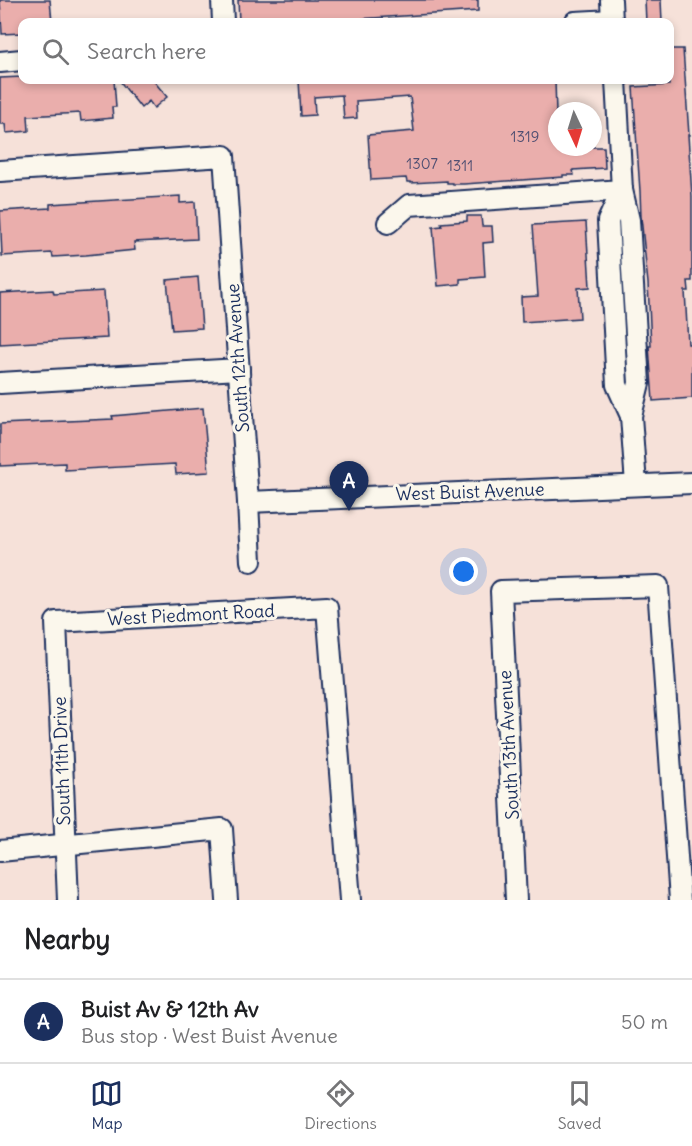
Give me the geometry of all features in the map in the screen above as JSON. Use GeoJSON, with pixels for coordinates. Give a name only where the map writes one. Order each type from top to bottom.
{"type":"FeatureCollection","features":[{"type":"Feature","properties":{"kind":"street"},"geometry":{"type":"LineString","coordinates":[[222,0],[223,18]]}},
{"type":"Feature","properties":{"kind":"street"},"geometry":{"type":"LineString","coordinates":[[611,0],[612,18]]}},
{"type":"Feature","properties":{"kind":"street"},"geometry":{"type":"LineString","coordinates":[[0,62],[18,60]]}},
{"type":"Feature","properties":{"kind":"street"},"geometry":{"type":"LineString","coordinates":[[615,84],[622,190],[629,220],[639,383],[631,416],[636,485]]}},
{"type":"Feature","properties":{"kind":"street","name":"South 12th Avenue"},"geometry":{"type":"LineString","coordinates":[[0,171],[224,156],[250,561]]}},
{"type":"Feature","properties":{"kind":"street"},"geometry":{"type":"LineString","coordinates":[[388,223],[409,205],[622,190]]}},
{"type":"Feature","properties":{"kind":"street"},"geometry":{"type":"LineString","coordinates":[[622,190],[608,221],[617,385],[631,416]]}},
{"type":"Feature","properties":{"kind":"street"},"geometry":{"type":"LineString","coordinates":[[616,360],[636,358]]}},
{"type":"Feature","properties":{"kind":"street"},"geometry":{"type":"LineString","coordinates":[[0,383],[239,369]]}},
{"type":"Feature","properties":{"kind":"street","name":"West Buist Avenue"},"geometry":{"type":"LineString","coordinates":[[248,502],[692,483]]}},
{"type":"Feature","properties":{"kind":"street","name":"South 13th Avenue"},"geometry":{"type":"LineString","coordinates":[[516,900],[501,591],[658,586],[680,900]]}},
{"type":"Feature","properties":{"kind":"street","name":"West Piedmont Road"},"geometry":{"type":"LineString","coordinates":[[56,622],[327,607],[350,900]]}},
{"type":"Feature","properties":{"kind":"street","name":"South 11th Drive"},"geometry":{"type":"LineString","coordinates":[[56,622],[68,900]]}},
{"type":"Feature","properties":{"kind":"street"},"geometry":{"type":"LineString","coordinates":[[0,851],[222,829],[227,900]]}},
{"type":"Feature","properties":{"kind":"building"},"geometry":{"type":"Polygon","coordinates":[[[0,0],[50,0],[52,18],[18,18],[18,33],[2,34],[0,0]]]}},
{"type":"Feature","properties":{"kind":"building"},"geometry":{"type":"Polygon","coordinates":[[[238,0],[478,0],[478,11],[372,18],[239,18],[238,0]]]}},
{"type":"Feature","properties":{"kind":"building"},"geometry":{"type":"Polygon","coordinates":[[[645,0],[661,0],[662,18],[646,18],[645,0]]]}},
{"type":"Feature","properties":{"kind":"building"},"geometry":{"type":"Polygon","coordinates":[[[674,49],[683,49],[692,196],[692,281],[688,281],[689,291],[685,291],[688,344],[692,344],[692,398],[653,401],[648,283],[641,217],[633,87],[674,84],[674,49]]]}},
{"type":"Feature","properties":{"kind":"building"},"geometry":{"type":"Polygon","coordinates":[[[18,77],[18,84],[114,84],[116,107],[112,107],[113,118],[81,121],[80,113],[28,116],[29,131],[6,133],[5,124],[0,124],[0,78],[18,77]]]}},
{"type":"Feature","properties":{"kind":"building"},"geometry":{"type":"Polygon","coordinates":[[[122,84],[156,84],[167,97],[154,108],[149,101],[141,108],[122,84]]]}},
{"type":"Feature","properties":{"kind":"building"},"geometry":{"type":"Polygon","coordinates":[[[299,84],[555,84],[556,102],[548,102],[548,156],[602,156],[602,147],[604,147],[605,168],[573,170],[574,175],[563,175],[563,177],[464,184],[447,183],[447,181],[411,183],[407,182],[406,178],[371,180],[368,135],[414,131],[410,97],[356,101],[357,118],[344,119],[342,95],[314,97],[315,115],[301,116],[299,84]]]}},
{"type":"Feature","properties":{"kind":"building"},"geometry":{"type":"Polygon","coordinates":[[[180,196],[180,203],[195,202],[197,239],[134,242],[135,250],[86,255],[53,257],[52,253],[2,256],[0,211],[50,208],[50,204],[180,196]]]}},
{"type":"Feature","properties":{"kind":"building"},"geometry":{"type":"Polygon","coordinates":[[[467,216],[481,216],[482,226],[492,226],[493,242],[483,243],[485,277],[460,279],[460,284],[438,286],[433,227],[442,226],[441,223],[467,221],[467,216]]]}},
{"type":"Feature","properties":{"kind":"building"},"geometry":{"type":"Polygon","coordinates":[[[586,222],[590,287],[578,288],[580,318],[522,322],[521,297],[538,296],[533,225],[586,222]]]}},
{"type":"Feature","properties":{"kind":"building"},"geometry":{"type":"Polygon","coordinates":[[[198,277],[202,328],[172,330],[167,280],[198,277]]]}},
{"type":"Feature","properties":{"kind":"building"},"geometry":{"type":"Polygon","coordinates":[[[53,290],[54,294],[104,291],[107,338],[0,344],[0,293],[53,290]]]}},
{"type":"Feature","properties":{"kind":"building"},"geometry":{"type":"Polygon","coordinates":[[[203,408],[209,472],[176,474],[175,464],[65,470],[65,463],[0,466],[0,424],[113,419],[112,416],[203,408]]]}},
{"type":"Feature","properties":{"kind":"place","name":"Buist Av & 12th Av"},"geometry":{"type":"Point","coordinates":[349,511]}}]}
